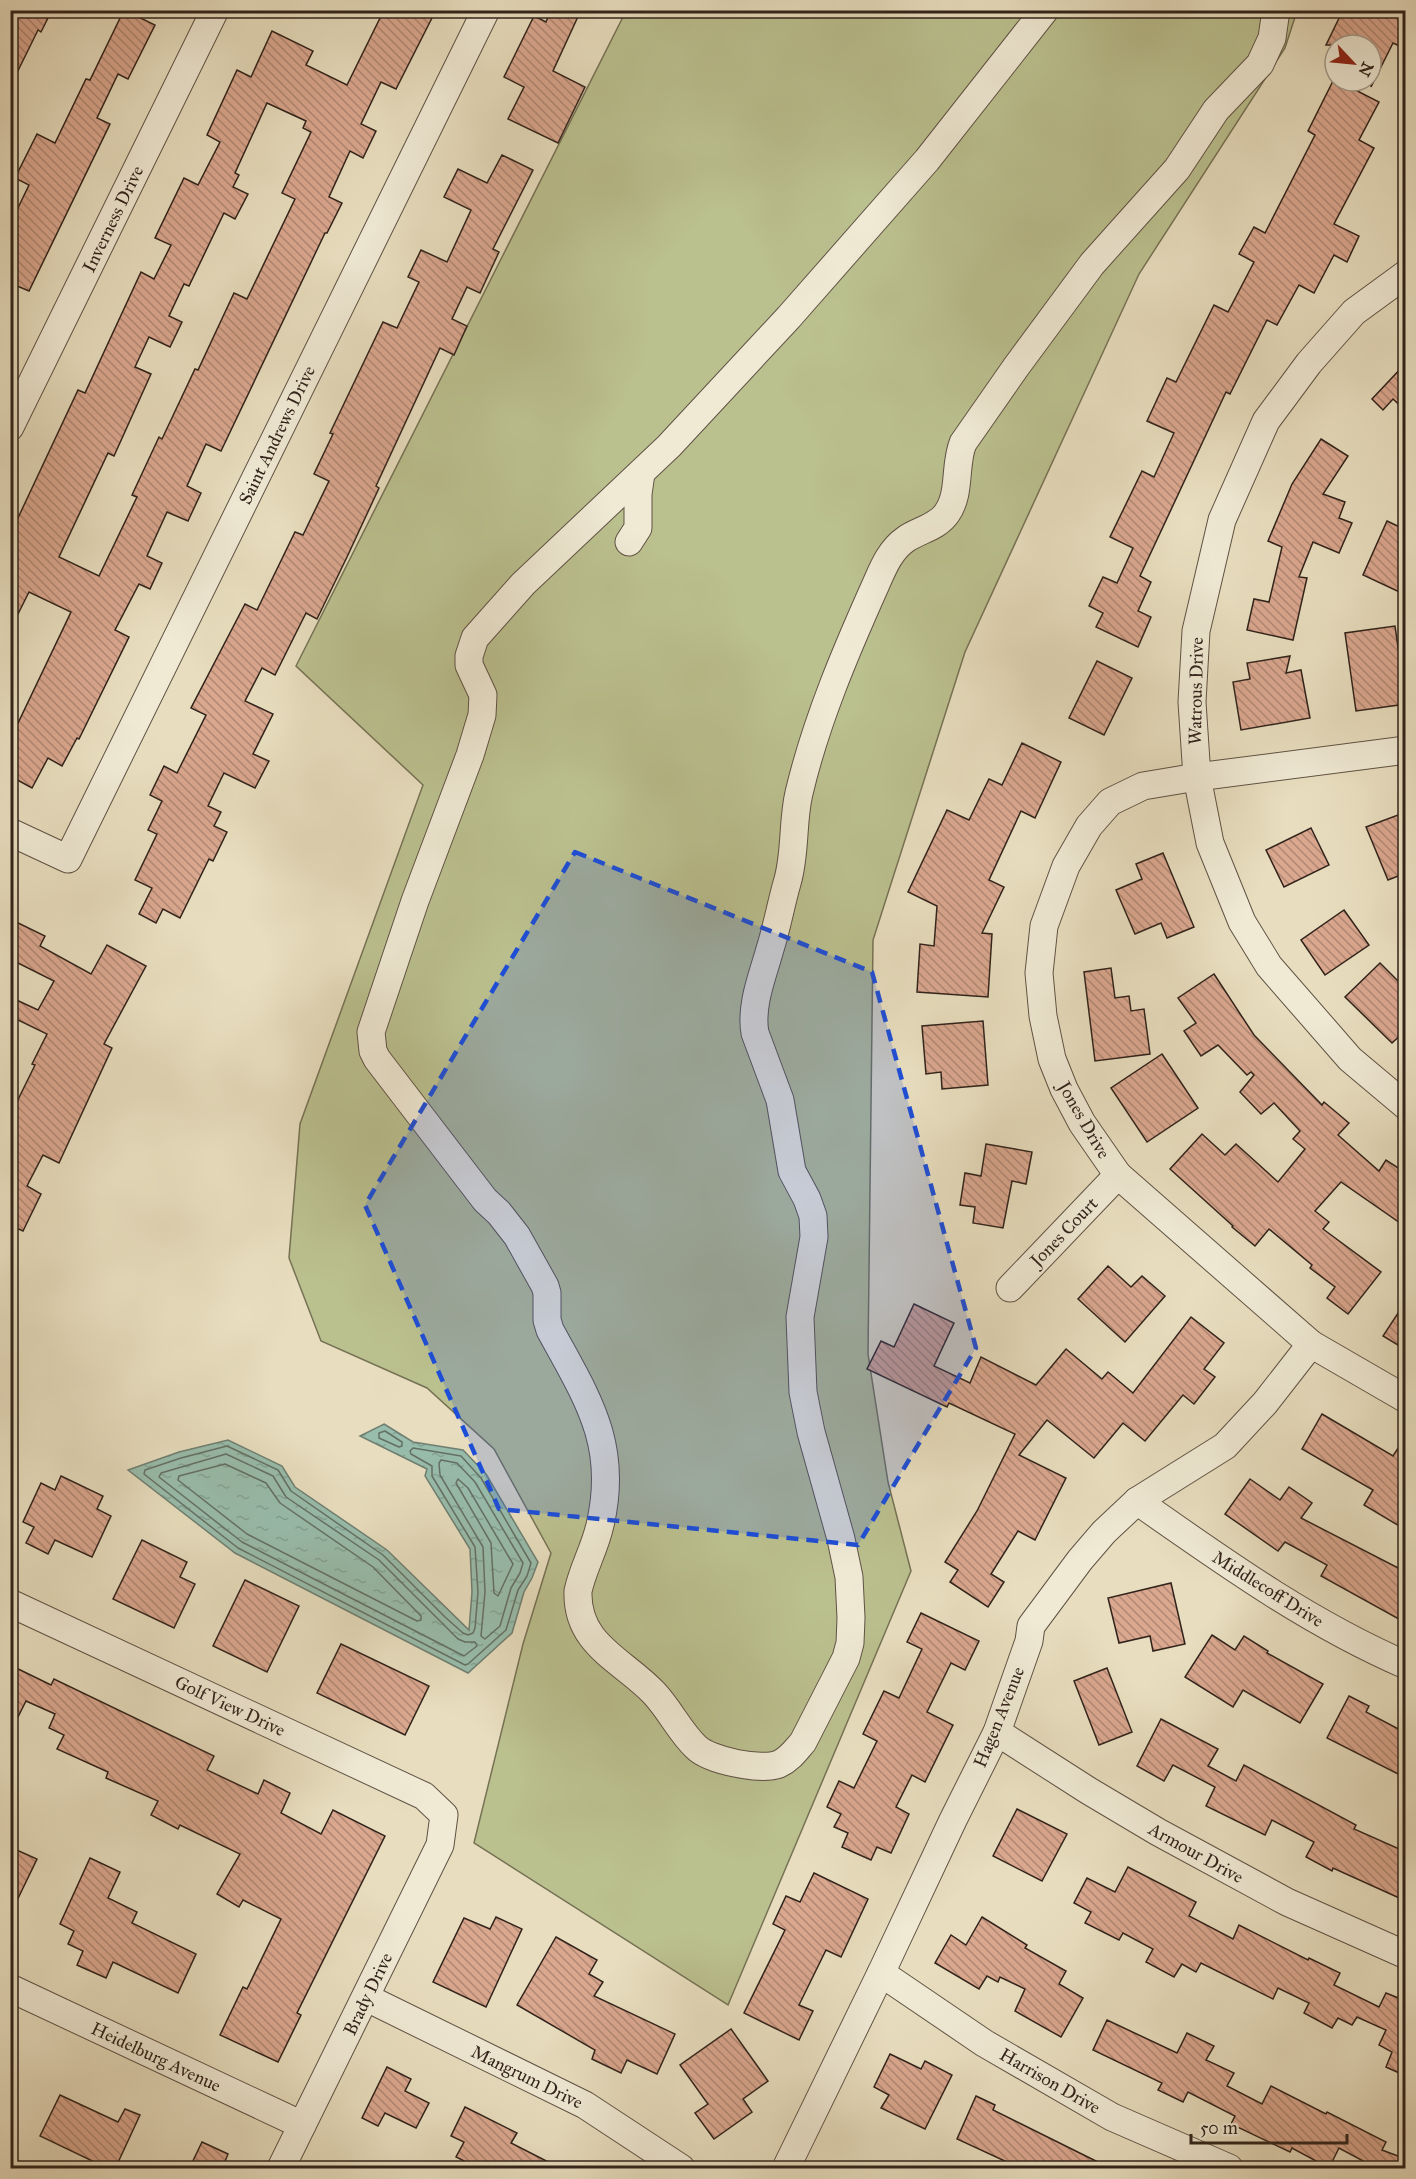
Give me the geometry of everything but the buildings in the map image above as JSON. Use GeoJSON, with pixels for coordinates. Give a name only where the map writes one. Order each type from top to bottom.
{"type":"FeatureCollection","features":[{"type":"Feature","properties":{"kind":"street","name":"Inverness Drive"},"geometry":{"type":"LineString","coordinates":[[10,427],[214,10]]}},
{"type":"Feature","properties":{"kind":"street","name":"Saint Andrews Drive"},"geometry":{"type":"LineString","coordinates":[[10,832],[68,859],[486,10]]}},
{"type":"Feature","properties":{"kind":"street"},"geometry":{"type":"LineString","coordinates":[[1045,10],[914,176],[760,350],[669,446],[514,594],[475,638],[471,647],[469,665],[483,695],[482,715],[373,1020],[371,1042],[373,1051],[384,1069],[523,1246],[545,1286],[547,1320],[550,1330],[589,1405],[602,1438],[606,1474],[605,1498],[597,1537],[578,1591],[582,1620],[599,1647],[654,1692],[699,1750],[714,1757],[763,1767],[786,1760],[803,1742],[846,1658],[851,1630],[849,1577],[844,1551],[811,1432],[803,1392],[800,1317],[814,1237],[813,1216],[792,1171],[780,1100],[754,1033],[753,1024],[758,993],[790,874],[796,809],[803,779],[840,671],[892,552],[906,539],[933,526],[945,516],[954,500],[958,456],[963,443],[1092,264],[1176,169],[1216,110],[1260,64],[1272,38],[1276,10]]}},
{"type":"Feature","properties":{"kind":"street","name":"Watrous Drive"},"geometry":{"type":"LineString","coordinates":[[1406,274],[1354,312],[1309,363],[1266,421],[1222,520],[1196,632],[1192,702],[1197,777],[1210,843],[1242,922],[1269,966],[1350,1059],[1406,1106]]}},
{"type":"Feature","properties":{"kind":"street"},"geometry":{"type":"LineString","coordinates":[[629,542],[638,528],[638,494],[641,472]]}},
{"type":"Feature","properties":{"kind":"street","name":"Jones Drive"},"geometry":{"type":"LineString","coordinates":[[1406,750],[1143,786],[1110,802],[1089,826],[1066,866],[1044,926],[1039,973],[1043,1016],[1052,1059],[1064,1089],[1082,1123],[1118,1175],[1311,1344],[1406,1399]]}},
{"type":"Feature","properties":{"kind":"street","name":"Jones Court"},"geometry":{"type":"LineString","coordinates":[[1010,1288],[1118,1175]]}},
{"type":"Feature","properties":{"kind":"street","name":"Hagen Avenue"},"geometry":{"type":"LineString","coordinates":[[786,2169],[997,1732],[1029,1641],[1031,1626],[1104,1532],[1137,1502],[1225,1446],[1265,1403],[1311,1344]]}},
{"type":"Feature","properties":{"kind":"street","name":"Middlecoff Drive"},"geometry":{"type":"LineString","coordinates":[[1137,1502],[1263,1589],[1366,1648],[1406,1665]]}},
{"type":"Feature","properties":{"kind":"street","name":"Golf View Drive"},"geometry":{"type":"LineString","coordinates":[[10,1603],[424,1796],[444,1815]]}},
{"type":"Feature","properties":{"kind":"street","name":"Armour Drive"},"geometry":{"type":"LineString","coordinates":[[997,1732],[1158,1832],[1287,1902],[1406,1955]]}},
{"type":"Feature","properties":{"kind":"street","name":"Brady Drive"},"geometry":{"type":"LineString","coordinates":[[281,2169],[367,1998],[440,1845],[444,1815]]}},
{"type":"Feature","properties":{"kind":"street","name":"Harrison Drive"},"geometry":{"type":"LineString","coordinates":[[881,1973],[984,2043],[1112,2117],[1229,2169]]}},
{"type":"Feature","properties":{"kind":"street","name":"Heidelburg Avenue"},"geometry":{"type":"LineString","coordinates":[[10,1988],[302,2125]]}},
{"type":"Feature","properties":{"kind":"street","name":"Mangrum Drive"},"geometry":{"type":"LineString","coordinates":[[367,1998],[585,2105],[681,2169]]}},
{"type":"Feature","properties":{"kind":"highlighted area"},"geometry":{"type":"Polygon","coordinates":[[[575,852],[872,972],[976,1348],[858,1545],[499,1509],[365,1205],[575,852]]]}},
{"type":"Feature","properties":{"kind":"shaded area"},"geometry":{"type":"Polygon","coordinates":[[[626,11],[1297,11],[1285,48],[1139,274],[965,652],[873,940],[868,1354],[888,1482],[911,1571],[728,2005],[474,1843],[523,1644],[551,1553],[494,1449],[427,1388],[321,1341],[289,1258],[300,1124],[423,785],[296,666],[626,11]]]}},
{"type":"Feature","properties":{"kind":"water"},"geometry":{"type":"Polygon","coordinates":[[[384,1424],[413,1442],[463,1450],[486,1474],[538,1562],[524,1592],[512,1633],[468,1673],[235,1553],[128,1470],[179,1452],[228,1440],[282,1466],[295,1487],[387,1550],[469,1630],[472,1592],[470,1549],[425,1476],[427,1469],[360,1436],[384,1424]]]}}]}
